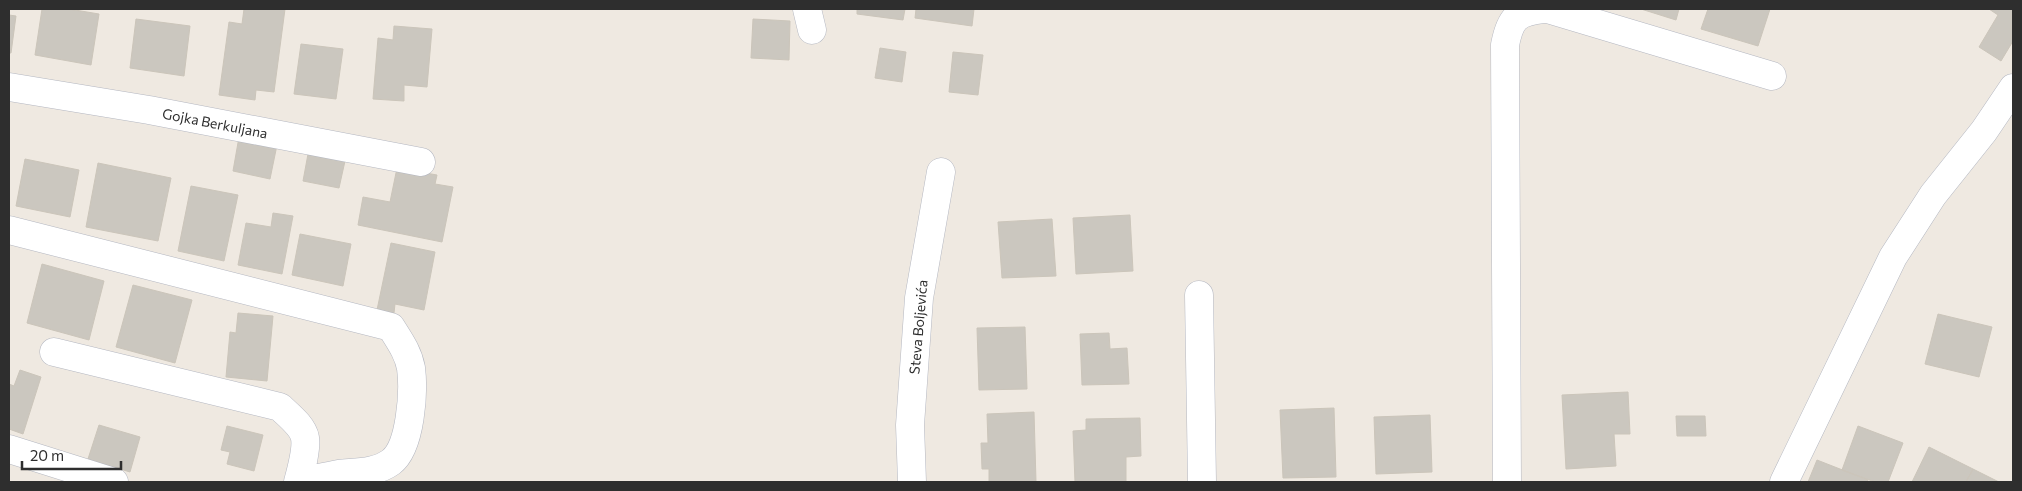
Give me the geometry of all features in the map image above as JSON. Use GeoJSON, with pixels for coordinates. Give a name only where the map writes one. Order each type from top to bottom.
{"type":"FeatureCollection","features":[{"type":"Feature","properties":{"kind":"street"},"geometry":{"type":"LineString","coordinates":[[1507,482],[1505,46],[1508,26],[1516,17],[1526,11],[1543,9]]}},
{"type":"Feature","properties":{"kind":"street"},"geometry":{"type":"LineString","coordinates":[[1548,9],[1772,76]]}},
{"type":"Feature","properties":{"kind":"street","name":"Gojka Berkuljana"},"geometry":{"type":"LineString","coordinates":[[9,87],[149,110],[421,162]]}},
{"type":"Feature","properties":{"kind":"street"},"geometry":{"type":"LineString","coordinates":[[1784,482],[1893,257],[1933,195],[1984,131],[2013,88]]}},
{"type":"Feature","properties":{"kind":"street","name":"Steva Boljevića"},"geometry":{"type":"LineString","coordinates":[[912,482],[910,426],[919,298],[941,172]]}},
{"type":"Feature","properties":{"kind":"street"},"geometry":{"type":"LineString","coordinates":[[9,230],[391,327],[404,347],[411,368],[411,403],[407,436],[398,454],[391,462],[377,469],[298,482],[305,438],[295,422],[280,407],[54,352]]}},
{"type":"Feature","properties":{"kind":"street"},"geometry":{"type":"LineString","coordinates":[[1199,295],[1202,482]]}},
{"type":"Feature","properties":{"kind":"street"},"geometry":{"type":"LineString","coordinates":[[9,450],[114,482]]}},
{"type":"Feature","properties":{"kind":"building"},"geometry":{"type":"Polygon","coordinates":[[[42,9],[69,9],[99,14],[91,65],[35,55],[42,9]]]}},
{"type":"Feature","properties":{"kind":"building"},"geometry":{"type":"Polygon","coordinates":[[[244,9],[285,9],[274,92],[256,90],[255,100],[219,95],[229,22],[242,24],[244,9]]]}},
{"type":"Feature","properties":{"kind":"building"},"geometry":{"type":"Polygon","coordinates":[[[857,9],[905,9],[903,20],[857,14],[857,9]]]}},
{"type":"Feature","properties":{"kind":"building"},"geometry":{"type":"Polygon","coordinates":[[[916,9],[974,9],[972,26],[915,18],[916,9]]]}},
{"type":"Feature","properties":{"kind":"building"},"geometry":{"type":"Polygon","coordinates":[[[1641,9],[1679,9],[1676,20],[1641,9]]]}},
{"type":"Feature","properties":{"kind":"building"},"geometry":{"type":"Polygon","coordinates":[[[1708,9],[1770,9],[1758,46],[1701,29],[1708,9]]]}},
{"type":"Feature","properties":{"kind":"building"},"geometry":{"type":"Polygon","coordinates":[[[1989,9],[2013,9],[2013,41],[2001,61],[1979,47],[1998,15],[1989,9]]]}},
{"type":"Feature","properties":{"kind":"building"},"geometry":{"type":"Polygon","coordinates":[[[9,15],[16,16],[11,53],[9,53],[9,15]]]}},
{"type":"Feature","properties":{"kind":"building"},"geometry":{"type":"Polygon","coordinates":[[[136,19],[190,26],[184,76],[130,68],[136,19]]]}},
{"type":"Feature","properties":{"kind":"building"},"geometry":{"type":"Polygon","coordinates":[[[753,19],[790,21],[789,60],[751,58],[753,19]]]}},
{"type":"Feature","properties":{"kind":"building"},"geometry":{"type":"Polygon","coordinates":[[[394,26],[432,29],[427,87],[404,85],[404,101],[373,99],[378,38],[393,40],[394,26]]]}},
{"type":"Feature","properties":{"kind":"building"},"geometry":{"type":"Polygon","coordinates":[[[301,44],[343,49],[336,99],[294,94],[301,44]]]}},
{"type":"Feature","properties":{"kind":"building"},"geometry":{"type":"Polygon","coordinates":[[[880,48],[906,52],[902,82],[875,78],[880,48]]]}},
{"type":"Feature","properties":{"kind":"building"},"geometry":{"type":"Polygon","coordinates":[[[953,52],[983,55],[978,95],[949,92],[953,52]]]}},
{"type":"Feature","properties":{"kind":"building"},"geometry":{"type":"Polygon","coordinates":[[[239,137],[277,145],[270,179],[233,171],[239,137]]]}},
{"type":"Feature","properties":{"kind":"building"},"geometry":{"type":"Polygon","coordinates":[[[308,154],[345,161],[339,188],[303,181],[308,154]]]}},
{"type":"Feature","properties":{"kind":"building"},"geometry":{"type":"Polygon","coordinates":[[[25,159],[79,170],[70,217],[16,206],[25,159]]]}},
{"type":"Feature","properties":{"kind":"building"},"geometry":{"type":"Polygon","coordinates":[[[98,163],[171,178],[158,241],[86,227],[98,163]]]}},
{"type":"Feature","properties":{"kind":"building"},"geometry":{"type":"Polygon","coordinates":[[[397,168],[437,175],[435,184],[453,187],[442,242],[358,225],[363,197],[390,202],[397,168]]]}},
{"type":"Feature","properties":{"kind":"building"},"geometry":{"type":"Polygon","coordinates":[[[191,186],[238,195],[224,261],[178,251],[191,186]]]}},
{"type":"Feature","properties":{"kind":"building"},"geometry":{"type":"Polygon","coordinates":[[[273,213],[293,216],[282,274],[238,265],[246,223],[271,227],[273,213]]]}},
{"type":"Feature","properties":{"kind":"building"},"geometry":{"type":"Polygon","coordinates":[[[1130,215],[1133,271],[1076,274],[1073,218],[1130,215]]]}},
{"type":"Feature","properties":{"kind":"building"},"geometry":{"type":"Polygon","coordinates":[[[1052,219],[1056,276],[1002,278],[998,222],[1052,219]]]}},
{"type":"Feature","properties":{"kind":"building"},"geometry":{"type":"Polygon","coordinates":[[[300,234],[351,244],[343,286],[292,275],[300,234]]]}},
{"type":"Feature","properties":{"kind":"building"},"geometry":{"type":"Polygon","coordinates":[[[391,243],[435,252],[424,310],[395,304],[394,313],[377,310],[391,243]]]}},
{"type":"Feature","properties":{"kind":"building"},"geometry":{"type":"Polygon","coordinates":[[[42,264],[104,281],[89,340],[27,323],[42,264]]]}},
{"type":"Feature","properties":{"kind":"building"},"geometry":{"type":"Polygon","coordinates":[[[133,285],[192,300],[175,363],[116,347],[133,285]]]}},
{"type":"Feature","properties":{"kind":"building"},"geometry":{"type":"Polygon","coordinates":[[[238,313],[273,316],[267,381],[226,377],[230,332],[236,333],[238,313]]]}},
{"type":"Feature","properties":{"kind":"building"},"geometry":{"type":"Polygon","coordinates":[[[1938,314],[1992,327],[1979,377],[1925,364],[1938,314]]]}},
{"type":"Feature","properties":{"kind":"building"},"geometry":{"type":"Polygon","coordinates":[[[1025,327],[1027,389],[979,390],[977,328],[1025,327]]]}},
{"type":"Feature","properties":{"kind":"building"},"geometry":{"type":"Polygon","coordinates":[[[1109,333],[1110,349],[1127,348],[1129,384],[1082,385],[1080,334],[1109,333]]]}},
{"type":"Feature","properties":{"kind":"building"},"geometry":{"type":"Polygon","coordinates":[[[20,370],[41,377],[23,434],[9,429],[9,384],[14,386],[20,370]]]}},
{"type":"Feature","properties":{"kind":"building"},"geometry":{"type":"Polygon","coordinates":[[[1628,392],[1630,434],[1614,434],[1616,466],[1566,469],[1562,395],[1628,392]]]}},
{"type":"Feature","properties":{"kind":"building"},"geometry":{"type":"Polygon","coordinates":[[[1334,408],[1336,477],[1283,478],[1280,410],[1334,408]]]}},
{"type":"Feature","properties":{"kind":"building"},"geometry":{"type":"Polygon","coordinates":[[[1034,412],[1036,482],[989,482],[989,469],[982,469],[981,443],[988,443],[987,414],[1034,412]]]}},
{"type":"Feature","properties":{"kind":"building"},"geometry":{"type":"Polygon","coordinates":[[[1430,415],[1432,472],[1376,474],[1374,417],[1430,415]]]}},
{"type":"Feature","properties":{"kind":"building"},"geometry":{"type":"Polygon","coordinates":[[[1676,416],[1705,416],[1706,436],[1677,436],[1676,416]]]}},
{"type":"Feature","properties":{"kind":"building"},"geometry":{"type":"Polygon","coordinates":[[[1140,418],[1141,456],[1126,457],[1126,482],[1075,482],[1073,431],[1086,430],[1086,419],[1140,418]]]}},
{"type":"Feature","properties":{"kind":"building"},"geometry":{"type":"Polygon","coordinates":[[[99,425],[140,437],[130,472],[88,459],[99,425]]]}},
{"type":"Feature","properties":{"kind":"building"},"geometry":{"type":"Polygon","coordinates":[[[227,426],[263,435],[254,471],[227,464],[230,452],[221,450],[227,426]]]}},
{"type":"Feature","properties":{"kind":"building"},"geometry":{"type":"Polygon","coordinates":[[[1858,426],[1903,443],[1888,482],[1875,482],[1842,470],[1858,426]]]}},
{"type":"Feature","properties":{"kind":"building"},"geometry":{"type":"Polygon","coordinates":[[[1929,447],[1973,469],[1966,482],[1912,482],[1929,447]]]}},
{"type":"Feature","properties":{"kind":"building"},"geometry":{"type":"Polygon","coordinates":[[[1817,460],[1868,480],[1867,482],[1808,482],[1817,460]]]}},
{"type":"Feature","properties":{"kind":"building"},"geometry":{"type":"Polygon","coordinates":[[[1973,469],[1999,482],[1966,482],[1973,469]]]}}]}
